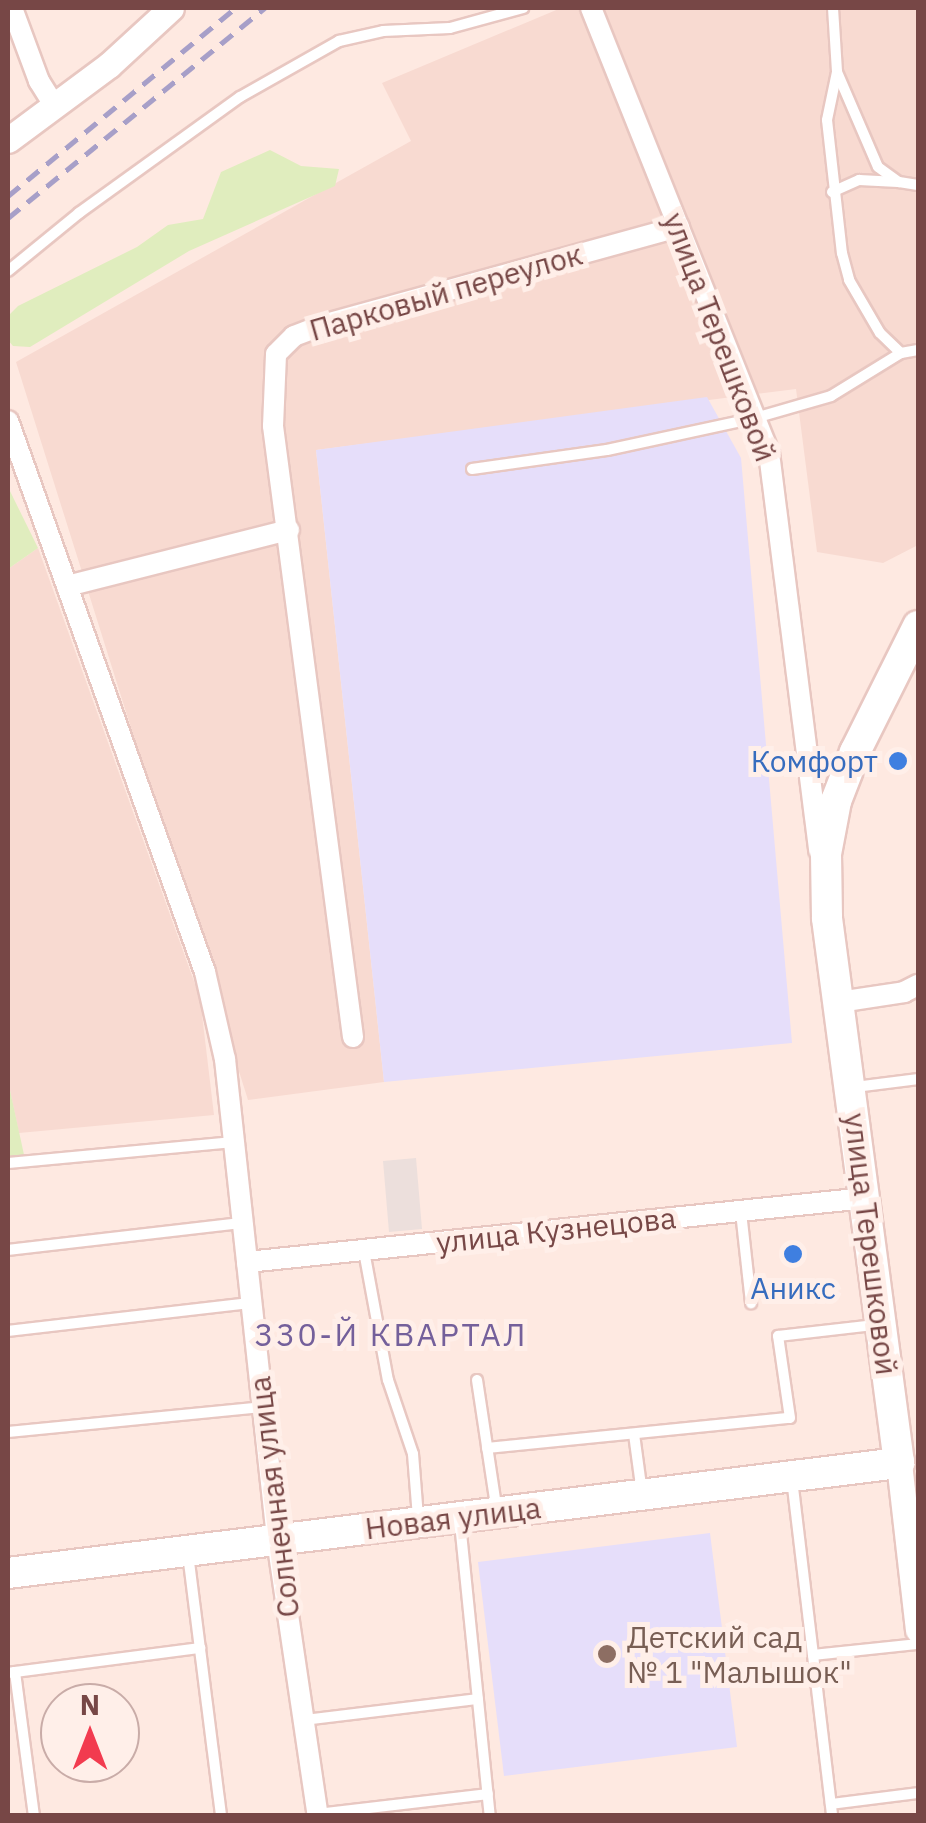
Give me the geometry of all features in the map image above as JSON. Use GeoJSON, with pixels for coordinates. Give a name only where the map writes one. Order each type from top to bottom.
{"type":"FeatureCollection","features":[{"type":"Feature","properties":{"kind":"main road","name":"улица Терешковой"},"geometry":{"type":"LineString","coordinates":[[899,1462],[827,918],[826,854],[836,801],[855,752],[918,626]]}},
{"type":"Feature","properties":{"kind":"main road","name":"Новая улица"},"geometry":{"type":"LineString","coordinates":[[8,1574],[899,1462]]}},
{"type":"Feature","properties":{"kind":"street"},"geometry":{"type":"LineString","coordinates":[[12,8],[39,81],[55,107]]}},
{"type":"Feature","properties":{"kind":"street"},"geometry":{"type":"LineString","coordinates":[[8,140],[55,107],[171,8]]}},
{"type":"Feature","properties":{"kind":"street","name":"улица Терешковой"},"geometry":{"type":"LineString","coordinates":[[590,8],[769,454],[827,918]]}},
{"type":"Feature","properties":{"kind":"street","name":"Парковый переулок"},"geometry":{"type":"LineString","coordinates":[[353,1036],[273,426],[276,354],[294,336],[463,283],[679,227]]}},
{"type":"Feature","properties":{"kind":"street"},"geometry":{"type":"LineString","coordinates":[[8,421],[67,586],[289,530]]}},
{"type":"Feature","properties":{"kind":"street","name":"Солнечная улица"},"geometry":{"type":"LineString","coordinates":[[67,586],[205,972],[225,1059],[276,1540],[318,1815]]}},
{"type":"Feature","properties":{"kind":"street"},"geometry":{"type":"LineString","coordinates":[[839,1002],[904,992],[918,985]]}},
{"type":"Feature","properties":{"kind":"street","name":"улица Кузнецова"},"geometry":{"type":"LineString","coordinates":[[247,1262],[865,1198]]}},
{"type":"Feature","properties":{"kind":"street","name":"улица Терешковой"},"geometry":{"type":"LineString","coordinates":[[899,1462],[911,1497],[918,1626]]}},
{"type":"Feature","properties":{"kind":"lane"},"geometry":{"type":"LineString","coordinates":[[8,271],[80,212],[240,97],[339,42],[383,30],[450,28],[523,8]]}},
{"type":"Feature","properties":{"kind":"lane"},"geometry":{"type":"LineString","coordinates":[[833,8],[836,72],[827,120],[832,192],[850,280],[880,333],[901,353]]}},
{"type":"Feature","properties":{"kind":"lane"},"geometry":{"type":"LineString","coordinates":[[836,72],[878,167],[899,182]]}},
{"type":"Feature","properties":{"kind":"lane"},"geometry":{"type":"LineString","coordinates":[[832,192],[859,180],[918,185]]}},
{"type":"Feature","properties":{"kind":"lane"},"geometry":{"type":"LineString","coordinates":[[472,469],[607,450],[755,418],[831,396],[901,353],[918,350]]}},
{"type":"Feature","properties":{"kind":"lane"},"geometry":{"type":"LineString","coordinates":[[850,1088],[918,1079]]}},
{"type":"Feature","properties":{"kind":"lane"},"geometry":{"type":"LineString","coordinates":[[8,1164],[234,1142]]}},
{"type":"Feature","properties":{"kind":"lane"},"geometry":{"type":"LineString","coordinates":[[741,1211],[751,1303]]}},
{"type":"Feature","properties":{"kind":"lane"},"geometry":{"type":"LineString","coordinates":[[8,1250],[242,1222]]}},
{"type":"Feature","properties":{"kind":"lane"},"geometry":{"type":"LineString","coordinates":[[364,1250],[388,1380],[413,1454],[418,1522]]}},
{"type":"Feature","properties":{"kind":"lane"},"geometry":{"type":"LineString","coordinates":[[8,1331],[251,1303]]}},
{"type":"Feature","properties":{"kind":"lane"},"geometry":{"type":"LineString","coordinates":[[487,1448],[790,1418],[778,1336],[881,1324]]}},
{"type":"Feature","properties":{"kind":"lane"},"geometry":{"type":"LineString","coordinates":[[477,1380],[497,1512]]}},
{"type":"Feature","properties":{"kind":"lane"},"geometry":{"type":"LineString","coordinates":[[8,1432],[262,1407]]}},
{"type":"Feature","properties":{"kind":"lane"},"geometry":{"type":"LineString","coordinates":[[634,1434],[642,1494]]}},
{"type":"Feature","properties":{"kind":"lane"},"geometry":{"type":"LineString","coordinates":[[792,1476],[832,1810],[918,1793]]}},
{"type":"Feature","properties":{"kind":"lane"},"geometry":{"type":"LineString","coordinates":[[459,1518],[490,1816]]}},
{"type":"Feature","properties":{"kind":"lane"},"geometry":{"type":"LineString","coordinates":[[187,1551],[221,1816]]}},
{"type":"Feature","properties":{"kind":"lane"},"geometry":{"type":"LineString","coordinates":[[814,1655],[918,1644]]}},
{"type":"Feature","properties":{"kind":"lane"},"geometry":{"type":"LineString","coordinates":[[34,1816],[11,1672],[200,1648]]}},
{"type":"Feature","properties":{"kind":"lane"},"geometry":{"type":"LineString","coordinates":[[304,1720],[478,1699]]}},
{"type":"Feature","properties":{"kind":"lane"},"geometry":{"type":"LineString","coordinates":[[318,1815],[488,1794]]}},
{"type":"Feature","properties":{"kind":"shaded area"},"geometry":{"type":"Polygon","coordinates":[[[561,8],[918,8],[918,545],[883,563],[817,552],[796,389],[316,450],[384,1082],[248,1100],[16,362],[411,141],[382,83],[561,8]]]}},
{"type":"Feature","properties":{"kind":"shaded area"},"geometry":{"type":"Polygon","coordinates":[[[707,397],[741,458],[792,1043],[384,1082],[316,450],[707,397]]]}},
{"type":"Feature","properties":{"kind":"shaded area"},"geometry":{"type":"Polygon","coordinates":[[[38,548],[200,998],[214,1115],[19,1133],[8,1081],[8,569],[38,548]]]}},
{"type":"Feature","properties":{"kind":"shaded area"},"geometry":{"type":"Polygon","coordinates":[[[416,1158],[422,1229],[389,1232],[383,1161],[416,1158]]]}},
{"type":"Feature","properties":{"kind":"shaded area","name":"Детский сад № 1 \"Малышок\""},"geometry":{"type":"Polygon","coordinates":[[[710,1533],[737,1747],[504,1776],[478,1562],[710,1533]]]}},
{"type":"Feature","properties":{"kind":"green space"},"geometry":{"type":"Polygon","coordinates":[[[270,150],[301,166],[339,169],[335,186],[189,251],[30,347],[13,346],[8,340],[8,316],[18,306],[137,247],[168,225],[203,219],[221,172],[270,150]]]}},
{"type":"Feature","properties":{"kind":"green space"},"geometry":{"type":"Polygon","coordinates":[[[8,487],[38,548],[8,569],[8,487]]]}},
{"type":"Feature","properties":{"kind":"green space"},"geometry":{"type":"Polygon","coordinates":[[[8,1081],[26,1164],[8,1167],[8,1081]]]}},
{"type":"Feature","properties":{"kind":"railway"},"geometry":{"type":"LineString","coordinates":[[8,196],[235,8]]}},
{"type":"Feature","properties":{"kind":"railway"},"geometry":{"type":"LineString","coordinates":[[8,218],[265,8]]}},
{"type":"Feature","properties":{"kind":"place","name":"Комфорт"},"geometry":{"type":"Point","coordinates":[898,761]}},
{"type":"Feature","properties":{"kind":"place","name":"Аникс"},"geometry":{"type":"Point","coordinates":[793,1254]}},
{"type":"Feature","properties":{"kind":"place","name":"Детский сад № 1 \"Малышок\""},"geometry":{"type":"Point","coordinates":[607,1654]}},
{"type":"Feature","properties":{"kind":"district","name":"330-Й КВАРТАЛ"},"geometry":{"type":"Point","coordinates":[391,1334]}}]}
